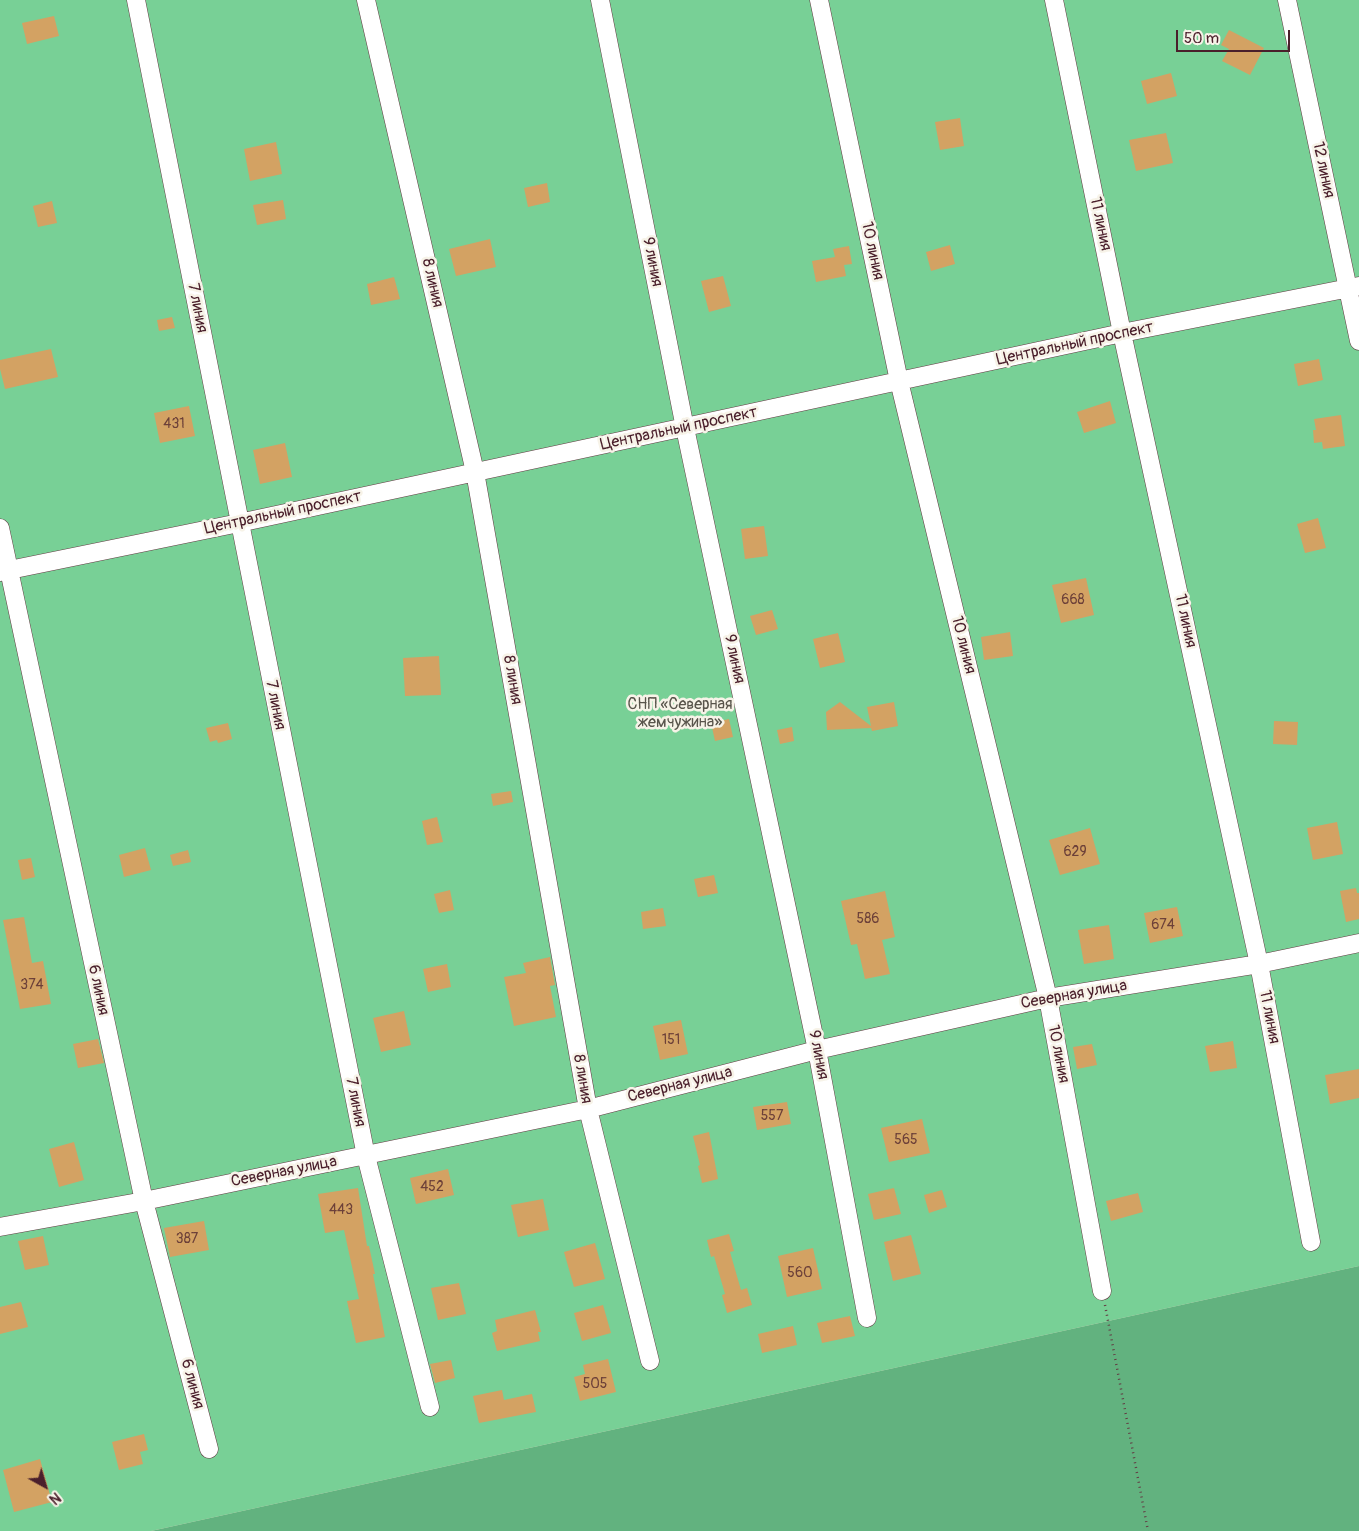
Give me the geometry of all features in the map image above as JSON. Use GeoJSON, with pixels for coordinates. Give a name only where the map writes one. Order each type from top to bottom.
{"type":"FeatureCollection","features":[{"type":"Feature","properties":{"kind":"street","name":"7 линия"},"geometry":{"type":"LineString","coordinates":[[136,0],[366,1156],[430,1407]]}},
{"type":"Feature","properties":{"kind":"street","name":"8 линия"},"geometry":{"type":"LineString","coordinates":[[366,0],[475,472],[588,1109],[650,1361]]}},
{"type":"Feature","properties":{"kind":"street","name":"9 линия"},"geometry":{"type":"LineString","coordinates":[[600,0],[685,428],[817,1050],[867,1318]]}},
{"type":"Feature","properties":{"kind":"street","name":"10 линия"},"geometry":{"type":"LineString","coordinates":[[819,0],[899,381],[1048,998],[1102,1291]]}},
{"type":"Feature","properties":{"kind":"street","name":"11 линия"},"geometry":{"type":"LineString","coordinates":[[1054,0],[1122,333],[1259,964],[1311,1242]]}},
{"type":"Feature","properties":{"kind":"street","name":"12 линия"},"geometry":{"type":"LineString","coordinates":[[1287,0],[1354,287],[1359,341]]}},
{"type":"Feature","properties":{"kind":"street","name":"Центральный проспект"},"geometry":{"type":"LineString","coordinates":[[4,572],[685,428],[1122,333],[1354,287]]}},
{"type":"Feature","properties":{"kind":"street","name":"6 линия"},"geometry":{"type":"LineString","coordinates":[[0,528],[4,572],[144,1201],[209,1449]]}},
{"type":"Feature","properties":{"kind":"street","name":"Северная улица"},"geometry":{"type":"LineString","coordinates":[[0,1227],[144,1201],[588,1109],[817,1050],[1048,998],[1259,964],[1359,943]]}},
{"type":"Feature","properties":{"kind":"path"},"geometry":{"type":"LineString","coordinates":[[1102,1291],[1148,1531]]}},
{"type":"Feature","properties":{"kind":"green space","name":"СНП «Северная жемчужина»"},"geometry":{"type":"Polygon","coordinates":[[[0,0],[1359,0],[1359,1266],[151,1531],[0,1531],[0,0]]]}},
{"type":"Feature","properties":{"kind":"green space"},"geometry":{"type":"Polygon","coordinates":[[[1359,1266],[1359,1531],[151,1531],[1359,1266]]]}},
{"type":"Feature","properties":{"kind":"building"},"geometry":{"type":"Polygon","coordinates":[[[54,16],[59,36],[27,44],[22,23],[54,16]]]}},
{"type":"Feature","properties":{"kind":"building"},"geometry":{"type":"Polygon","coordinates":[[[1229,30],[1264,48],[1250,75],[1222,61],[1229,49],[1221,45],[1229,30]]]}},
{"type":"Feature","properties":{"kind":"building"},"geometry":{"type":"Polygon","coordinates":[[[1171,73],[1177,96],[1147,104],[1141,81],[1171,73]]]}},
{"type":"Feature","properties":{"kind":"building"},"geometry":{"type":"Polygon","coordinates":[[[960,118],[964,146],[940,150],[935,122],[960,118]]]}},
{"type":"Feature","properties":{"kind":"building"},"geometry":{"type":"Polygon","coordinates":[[[1166,133],[1173,163],[1136,171],[1129,140],[1166,133]]]}},
{"type":"Feature","properties":{"kind":"building"},"geometry":{"type":"Polygon","coordinates":[[[276,142],[282,174],[250,181],[244,149],[276,142]]]}},
{"type":"Feature","properties":{"kind":"building"},"geometry":{"type":"Polygon","coordinates":[[[547,183],[550,202],[528,207],[524,188],[547,183]]]}},
{"type":"Feature","properties":{"kind":"building"},"geometry":{"type":"Polygon","coordinates":[[[283,200],[286,219],[257,225],[253,205],[283,200]]]}},
{"type":"Feature","properties":{"kind":"building"},"geometry":{"type":"Polygon","coordinates":[[[52,201],[57,223],[38,227],[33,206],[52,201]]]}},
{"type":"Feature","properties":{"kind":"building"},"geometry":{"type":"Polygon","coordinates":[[[490,239],[496,267],[456,276],[449,249],[490,239]]]}},
{"type":"Feature","properties":{"kind":"building"},"geometry":{"type":"Polygon","coordinates":[[[950,245],[955,264],[931,271],[926,252],[950,245]]]}},
{"type":"Feature","properties":{"kind":"building"},"geometry":{"type":"Polygon","coordinates":[[[849,246],[852,264],[844,265],[846,276],[816,282],[812,261],[835,257],[833,249],[849,246]]]}},
{"type":"Feature","properties":{"kind":"building"},"geometry":{"type":"Polygon","coordinates":[[[723,276],[731,306],[709,312],[701,281],[723,276]]]}},
{"type":"Feature","properties":{"kind":"building"},"geometry":{"type":"Polygon","coordinates":[[[394,277],[400,299],[371,305],[367,284],[394,277]]]}},
{"type":"Feature","properties":{"kind":"building"},"geometry":{"type":"Polygon","coordinates":[[[172,317],[175,328],[159,331],[157,320],[172,317]]]}},
{"type":"Feature","properties":{"kind":"building"},"geometry":{"type":"Polygon","coordinates":[[[51,349],[58,377],[5,389],[0,369],[0,360],[51,349]]]}},
{"type":"Feature","properties":{"kind":"building"},"geometry":{"type":"Polygon","coordinates":[[[1319,359],[1323,380],[1298,386],[1294,364],[1319,359]]]}},
{"type":"Feature","properties":{"kind":"building"},"geometry":{"type":"Polygon","coordinates":[[[1110,401],[1116,423],[1084,433],[1077,412],[1110,401]]]}},
{"type":"Feature","properties":{"kind":"building"},"geometry":{"type":"Polygon","coordinates":[[[189,406],[195,436],[160,443],[154,413],[189,406]]]}},
{"type":"Feature","properties":{"kind":"building"},"geometry":{"type":"Polygon","coordinates":[[[1341,415],[1345,446],[1323,449],[1322,442],[1314,443],[1313,430],[1316,430],[1314,419],[1341,415]]]}},
{"type":"Feature","properties":{"kind":"building"},"geometry":{"type":"Polygon","coordinates":[[[285,443],[292,477],[260,484],[253,450],[285,443]]]}},
{"type":"Feature","properties":{"kind":"building"},"geometry":{"type":"Polygon","coordinates":[[[1318,518],[1326,548],[1305,553],[1297,524],[1318,518]]]}},
{"type":"Feature","properties":{"kind":"building"},"geometry":{"type":"Polygon","coordinates":[[[764,526],[768,556],[745,559],[741,529],[764,526]]]}},
{"type":"Feature","properties":{"kind":"building"},"geometry":{"type":"Polygon","coordinates":[[[1086,578],[1094,615],[1061,623],[1052,585],[1086,578]]]}},
{"type":"Feature","properties":{"kind":"building"},"geometry":{"type":"Polygon","coordinates":[[[772,610],[778,629],[756,635],[750,616],[772,610]]]}},
{"type":"Feature","properties":{"kind":"building"},"geometry":{"type":"Polygon","coordinates":[[[1010,632],[1013,656],[984,660],[981,637],[1010,632]]]}},
{"type":"Feature","properties":{"kind":"building"},"geometry":{"type":"Polygon","coordinates":[[[838,633],[845,662],[820,668],[813,639],[838,633]]]}},
{"type":"Feature","properties":{"kind":"building"},"geometry":{"type":"Polygon","coordinates":[[[439,656],[441,695],[405,696],[403,658],[439,656]]]}},
{"type":"Feature","properties":{"kind":"building"},"geometry":{"type":"Polygon","coordinates":[[[840,702],[871,726],[867,707],[894,702],[898,726],[872,731],[871,728],[827,730],[826,712],[840,702]]]}},
{"type":"Feature","properties":{"kind":"building"},"geometry":{"type":"Polygon","coordinates":[[[729,719],[733,737],[715,741],[711,723],[729,719]]]}},
{"type":"Feature","properties":{"kind":"building"},"geometry":{"type":"Polygon","coordinates":[[[1274,721],[1298,722],[1297,745],[1273,744],[1274,721]]]}},
{"type":"Feature","properties":{"kind":"building"},"geometry":{"type":"Polygon","coordinates":[[[228,723],[232,739],[218,743],[217,740],[210,742],[206,728],[228,723]]]}},
{"type":"Feature","properties":{"kind":"building"},"geometry":{"type":"Polygon","coordinates":[[[792,727],[794,741],[780,744],[777,730],[792,727]]]}},
{"type":"Feature","properties":{"kind":"building"},"geometry":{"type":"Polygon","coordinates":[[[511,791],[513,802],[493,806],[491,794],[511,791]]]}},
{"type":"Feature","properties":{"kind":"building"},"geometry":{"type":"Polygon","coordinates":[[[437,817],[443,842],[427,845],[422,821],[437,817]]]}},
{"type":"Feature","properties":{"kind":"building"},"geometry":{"type":"Polygon","coordinates":[[[1337,822],[1343,854],[1313,860],[1307,828],[1337,822]]]}},
{"type":"Feature","properties":{"kind":"building"},"geometry":{"type":"Polygon","coordinates":[[[1090,828],[1100,864],[1060,875],[1049,840],[1090,828]]]}},
{"type":"Feature","properties":{"kind":"building"},"geometry":{"type":"Polygon","coordinates":[[[145,848],[151,870],[124,877],[119,855],[145,848]]]}},
{"type":"Feature","properties":{"kind":"building"},"geometry":{"type":"Polygon","coordinates":[[[188,850],[191,862],[173,866],[170,855],[188,850]]]}},
{"type":"Feature","properties":{"kind":"building"},"geometry":{"type":"Polygon","coordinates":[[[31,858],[35,877],[22,880],[18,860],[31,858]]]}},
{"type":"Feature","properties":{"kind":"building"},"geometry":{"type":"Polygon","coordinates":[[[714,875],[718,893],[698,897],[694,879],[714,875]]]}},
{"type":"Feature","properties":{"kind":"building"},"geometry":{"type":"Polygon","coordinates":[[[1356,888],[1357,893],[1359,893],[1359,919],[1346,922],[1340,891],[1356,888]]]}},
{"type":"Feature","properties":{"kind":"building"},"geometry":{"type":"Polygon","coordinates":[[[450,890],[454,910],[439,913],[434,894],[450,890]]]}},
{"type":"Feature","properties":{"kind":"building"},"geometry":{"type":"Polygon","coordinates":[[[885,891],[895,937],[882,940],[890,974],[865,979],[857,944],[851,945],[841,901],[885,891]]]}},
{"type":"Feature","properties":{"kind":"building"},"geometry":{"type":"Polygon","coordinates":[[[1177,907],[1183,936],[1150,943],[1144,913],[1177,907]]]}},
{"type":"Feature","properties":{"kind":"building"},"geometry":{"type":"Polygon","coordinates":[[[663,908],[666,926],[643,929],[641,912],[663,908]]]}},
{"type":"Feature","properties":{"kind":"building"},"geometry":{"type":"Polygon","coordinates":[[[24,917],[32,963],[43,961],[51,1004],[20,1009],[3,920],[24,917]]]}},
{"type":"Feature","properties":{"kind":"building"},"geometry":{"type":"Polygon","coordinates":[[[1109,925],[1114,959],[1084,964],[1078,930],[1109,925]]]}},
{"type":"Feature","properties":{"kind":"building"},"geometry":{"type":"Polygon","coordinates":[[[550,957],[555,985],[550,986],[556,1017],[514,1026],[504,977],[526,973],[523,963],[550,957]]]}},
{"type":"Feature","properties":{"kind":"building"},"geometry":{"type":"Polygon","coordinates":[[[447,964],[451,987],[428,992],[423,969],[447,964]]]}},
{"type":"Feature","properties":{"kind":"building"},"geometry":{"type":"Polygon","coordinates":[[[404,1011],[411,1045],[381,1052],[373,1018],[404,1011]]]}},
{"type":"Feature","properties":{"kind":"building"},"geometry":{"type":"Polygon","coordinates":[[[681,1020],[688,1054],[660,1060],[653,1026],[681,1020]]]}},
{"type":"Feature","properties":{"kind":"building"},"geometry":{"type":"Polygon","coordinates":[[[98,1039],[104,1063],[78,1068],[73,1044],[98,1039]]]}},
{"type":"Feature","properties":{"kind":"building"},"geometry":{"type":"Polygon","coordinates":[[[1233,1041],[1237,1068],[1210,1072],[1205,1046],[1233,1041]]]}},
{"type":"Feature","properties":{"kind":"building"},"geometry":{"type":"Polygon","coordinates":[[[1092,1044],[1097,1065],[1077,1069],[1073,1047],[1092,1044]]]}},
{"type":"Feature","properties":{"kind":"building"},"geometry":{"type":"Polygon","coordinates":[[[1359,1069],[1359,1098],[1330,1104],[1325,1075],[1359,1069]]]}},
{"type":"Feature","properties":{"kind":"building"},"geometry":{"type":"Polygon","coordinates":[[[787,1102],[791,1124],[757,1130],[753,1107],[787,1102]]]}},
{"type":"Feature","properties":{"kind":"building"},"geometry":{"type":"Polygon","coordinates":[[[922,1119],[930,1153],[889,1162],[881,1128],[922,1119]]]}},
{"type":"Feature","properties":{"kind":"building"},"geometry":{"type":"Polygon","coordinates":[[[709,1132],[718,1179],[702,1183],[693,1136],[709,1132]]]}},
{"type":"Feature","properties":{"kind":"building"},"geometry":{"type":"Polygon","coordinates":[[[74,1142],[84,1180],[59,1187],[49,1149],[74,1142]]]}},
{"type":"Feature","properties":{"kind":"building"},"geometry":{"type":"Polygon","coordinates":[[[448,1169],[454,1195],[416,1204],[410,1178],[448,1169]]]}},
{"type":"Feature","properties":{"kind":"building"},"geometry":{"type":"Polygon","coordinates":[[[358,1188],[385,1337],[356,1343],[347,1301],[359,1299],[344,1230],[325,1233],[318,1194],[358,1188]]]}},
{"type":"Feature","properties":{"kind":"building"},"geometry":{"type":"Polygon","coordinates":[[[894,1188],[901,1214],[874,1220],[868,1194],[894,1188]]]}},
{"type":"Feature","properties":{"kind":"building"},"geometry":{"type":"Polygon","coordinates":[[[942,1190],[947,1207],[929,1213],[924,1195],[942,1190]]]}},
{"type":"Feature","properties":{"kind":"building"},"geometry":{"type":"Polygon","coordinates":[[[1138,1193],[1143,1212],[1111,1221],[1106,1201],[1138,1193]]]}},
{"type":"Feature","properties":{"kind":"building"},"geometry":{"type":"Polygon","coordinates":[[[543,1199],[549,1230],[518,1237],[511,1205],[543,1199]]]}},
{"type":"Feature","properties":{"kind":"building"},"geometry":{"type":"Polygon","coordinates":[[[204,1221],[209,1250],[170,1257],[164,1228],[204,1221]]]}},
{"type":"Feature","properties":{"kind":"building"},"geometry":{"type":"Polygon","coordinates":[[[729,1234],[734,1251],[730,1252],[741,1290],[747,1288],[752,1305],[727,1313],[722,1295],[725,1294],[714,1256],[711,1257],[707,1240],[729,1234]]]}},
{"type":"Feature","properties":{"kind":"building"},"geometry":{"type":"Polygon","coordinates":[[[911,1235],[921,1274],[893,1281],[884,1242],[911,1235]]]}},
{"type":"Feature","properties":{"kind":"building"},"geometry":{"type":"Polygon","coordinates":[[[43,1236],[49,1265],[25,1270],[18,1241],[43,1236]]]}},
{"type":"Feature","properties":{"kind":"building"},"geometry":{"type":"Polygon","coordinates":[[[595,1243],[605,1279],[574,1287],[564,1252],[595,1243]]]}},
{"type":"Feature","properties":{"kind":"building"},"geometry":{"type":"Polygon","coordinates":[[[813,1248],[822,1289],[787,1297],[778,1256],[813,1248]]]}},
{"type":"Feature","properties":{"kind":"building"},"geometry":{"type":"Polygon","coordinates":[[[459,1283],[466,1314],[438,1320],[431,1288],[459,1283]]]}},
{"type":"Feature","properties":{"kind":"building"},"geometry":{"type":"Polygon","coordinates":[[[21,1302],[28,1327],[0,1334],[0,1307],[21,1302]]]}},
{"type":"Feature","properties":{"kind":"building"},"geometry":{"type":"Polygon","coordinates":[[[603,1305],[611,1333],[582,1341],[574,1313],[603,1305]]]}},
{"type":"Feature","properties":{"kind":"building"},"geometry":{"type":"Polygon","coordinates":[[[535,1310],[541,1332],[538,1332],[540,1341],[497,1351],[492,1333],[497,1331],[495,1320],[535,1310]]]}},
{"type":"Feature","properties":{"kind":"building"},"geometry":{"type":"Polygon","coordinates":[[[850,1316],[855,1336],[822,1343],[817,1323],[850,1316]]]}},
{"type":"Feature","properties":{"kind":"building"},"geometry":{"type":"Polygon","coordinates":[[[793,1326],[797,1345],[762,1353],[758,1334],[793,1326]]]}},
{"type":"Feature","properties":{"kind":"building"},"geometry":{"type":"Polygon","coordinates":[[[608,1359],[616,1392],[580,1401],[574,1377],[585,1374],[583,1365],[608,1359]]]}},
{"type":"Feature","properties":{"kind":"building"},"geometry":{"type":"Polygon","coordinates":[[[451,1360],[455,1378],[435,1383],[430,1364],[451,1360]]]}},
{"type":"Feature","properties":{"kind":"building"},"geometry":{"type":"Polygon","coordinates":[[[502,1390],[504,1400],[532,1394],[536,1412],[479,1423],[473,1396],[502,1390]]]}},
{"type":"Feature","properties":{"kind":"building"},"geometry":{"type":"Polygon","coordinates":[[[144,1434],[148,1450],[140,1452],[143,1464],[119,1470],[112,1442],[144,1434]]]}},
{"type":"Feature","properties":{"kind":"building"},"geometry":{"type":"Polygon","coordinates":[[[40,1459],[52,1502],[14,1512],[3,1470],[40,1459]]]}}]}
